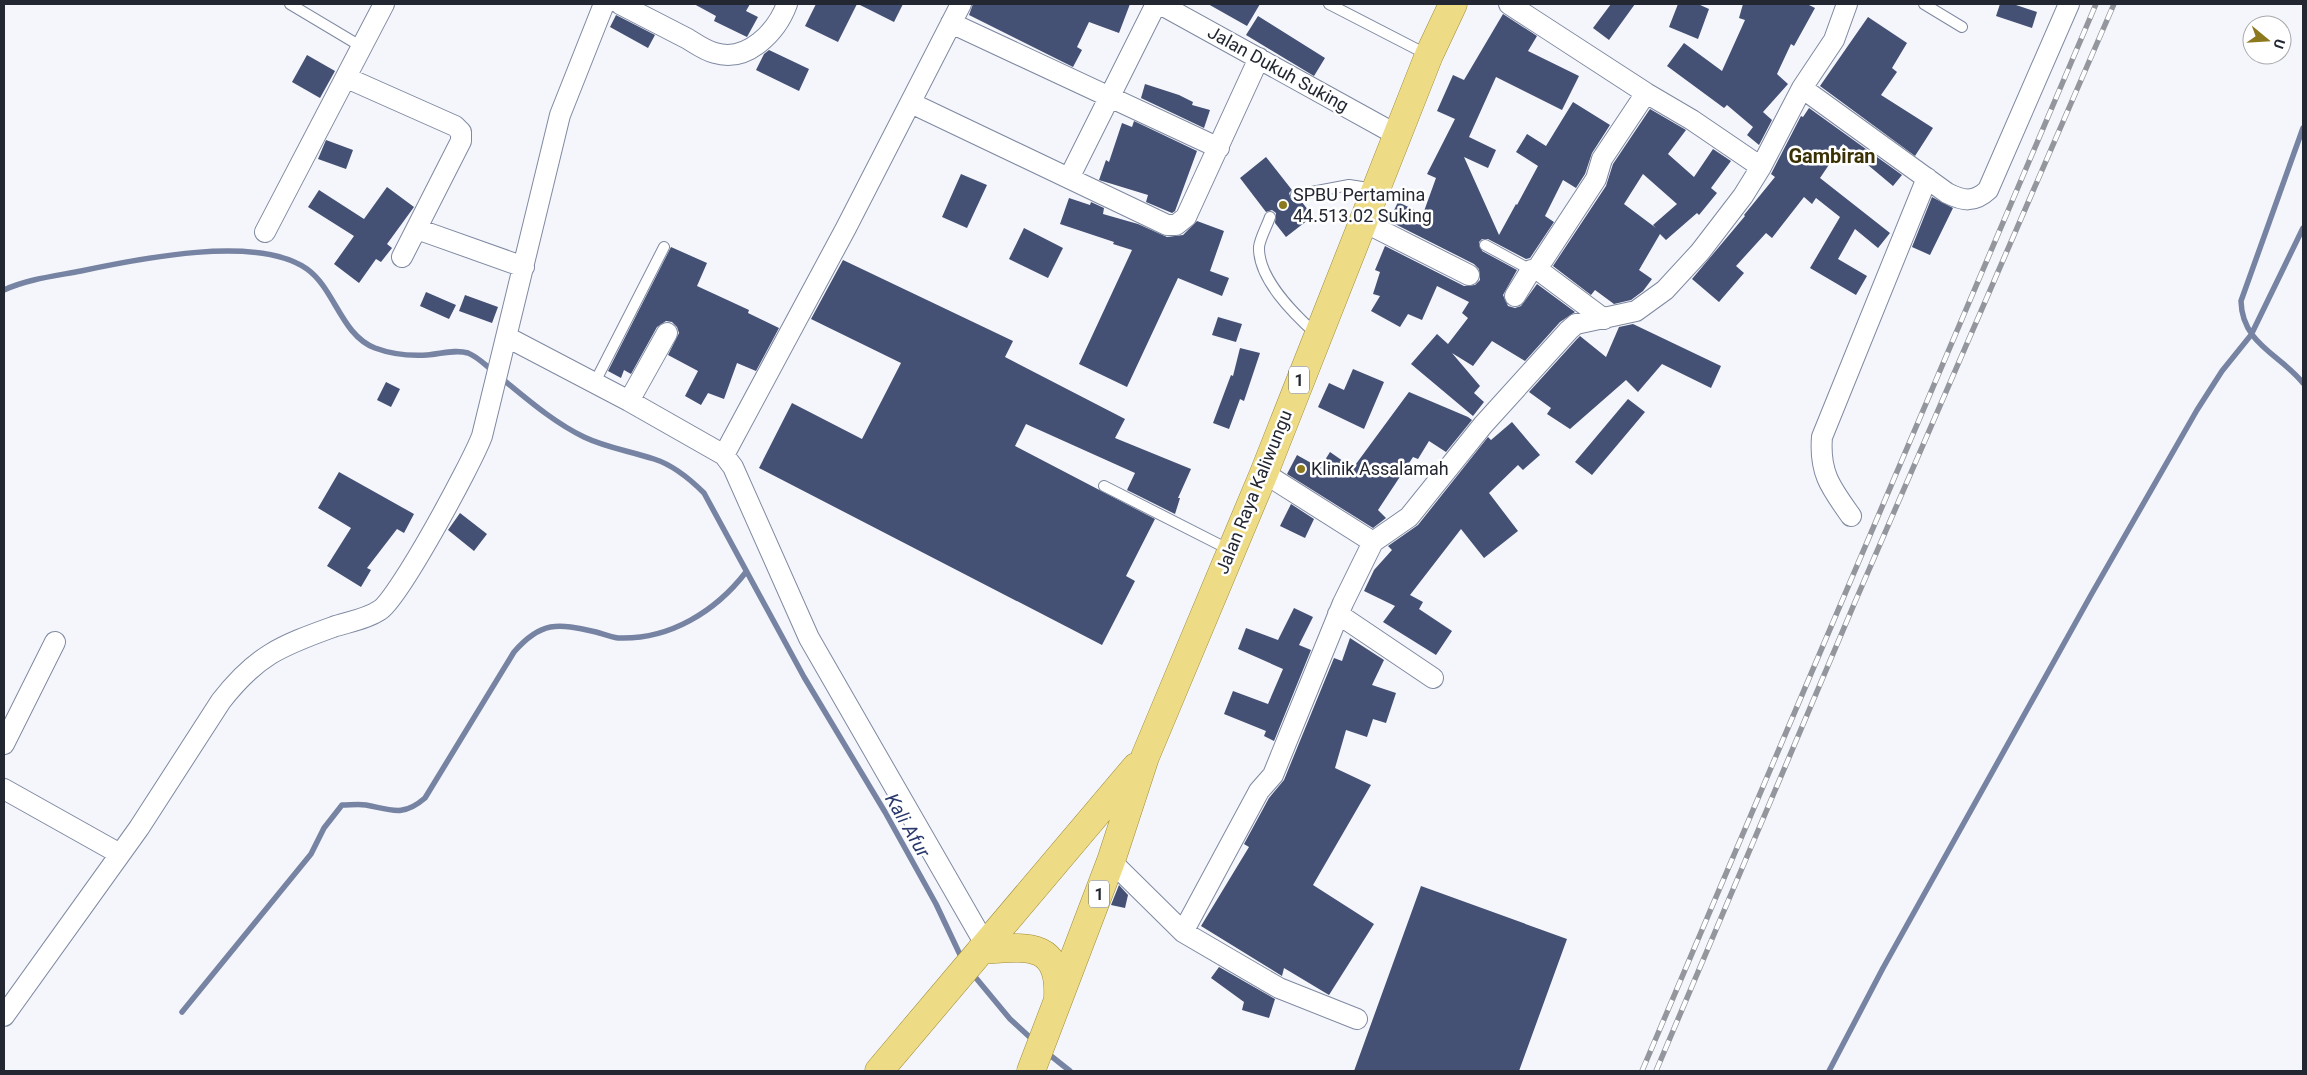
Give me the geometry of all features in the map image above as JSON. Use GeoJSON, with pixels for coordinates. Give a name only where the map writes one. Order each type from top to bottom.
{"type":"FeatureCollection","features":[{"type":"Feature","properties":{"kind":"main road","name":"Jalan Raya Kaliwungu"},"geometry":{"type":"LineString","coordinates":[[1145,757],[1264,473],[1316,335],[1429,55],[1453,4]]}},
{"type":"Feature","properties":{"kind":"main road","name":"1"},"geometry":{"type":"LineString","coordinates":[[879,1071],[1145,757]]}},
{"type":"Feature","properties":{"kind":"main road","name":"1"},"geometry":{"type":"LineString","coordinates":[[1033,1064],[1111,861],[1145,757]]}},
{"type":"Feature","properties":{"kind":"main road"},"geometry":{"type":"LineString","coordinates":[[976,955],[1024,946],[1041,952],[1053,964],[1059,980],[1057,1001]]}},
{"type":"Feature","properties":{"kind":"street"},"geometry":{"type":"LineString","coordinates":[[265,232],[384,4]]}},
{"type":"Feature","properties":{"kind":"street"},"geometry":{"type":"LineString","coordinates":[[4,1016],[120,854],[186,758],[221,701],[252,665],[273,650],[375,613],[388,603],[478,449],[560,115],[604,4]]}},
{"type":"Feature","properties":{"kind":"street"},"geometry":{"type":"LineString","coordinates":[[620,4],[715,53],[733,55],[760,41],[772,31],[782,18],[787,4]]}},
{"type":"Feature","properties":{"kind":"street"},"geometry":{"type":"LineString","coordinates":[[724,455],[911,103],[961,4]]}},
{"type":"Feature","properties":{"kind":"street"},"geometry":{"type":"LineString","coordinates":[[1069,178],[1158,4]]}},
{"type":"Feature","properties":{"kind":"street","name":"Jalan Dukuh Suking"},"geometry":{"type":"LineString","coordinates":[[1158,4],[1397,134]]}},
{"type":"Feature","properties":{"kind":"street"},"geometry":{"type":"LineString","coordinates":[[1508,4],[1646,93],[1692,120],[1761,167]]}},
{"type":"Feature","properties":{"kind":"street"},"geometry":{"type":"LineString","coordinates":[[1183,932],[1259,791],[1273,775],[1338,614],[1373,542],[1409,517],[1483,425],[1569,330],[1576,324],[1636,311],[1665,290],[1700,252],[1743,196],[1761,167],[1802,88],[1834,40],[1847,4]]}},
{"type":"Feature","properties":{"kind":"street"},"geometry":{"type":"LineString","coordinates":[[1802,88],[1947,192],[1966,200],[1980,197],[1988,190],[2069,4]]}},
{"type":"Feature","properties":{"kind":"street"},"geometry":{"type":"LineString","coordinates":[[951,23],[1219,148]]}},
{"type":"Feature","properties":{"kind":"street"},"geometry":{"type":"LineString","coordinates":[[911,103],[1167,224],[1176,225],[1186,217],[1259,58]]}},
{"type":"Feature","properties":{"kind":"street"},"geometry":{"type":"LineString","coordinates":[[347,78],[455,126],[461,132],[461,141],[402,257]]}},
{"type":"Feature","properties":{"kind":"street"},"geometry":{"type":"LineString","coordinates":[[1514,296],[1596,179],[1602,159],[1646,93]]}},
{"type":"Feature","properties":{"kind":"street"},"geometry":{"type":"LineString","coordinates":[[1851,516],[1825,475],[1821,458],[1822,438],[1927,178]]}},
{"type":"Feature","properties":{"kind":"street"},"geometry":{"type":"LineString","coordinates":[[1362,221],[1469,275]]}},
{"type":"Feature","properties":{"kind":"street"},"geometry":{"type":"LineString","coordinates":[[417,229],[524,266]]}},
{"type":"Feature","properties":{"kind":"street"},"geometry":{"type":"LineString","coordinates":[[1534,269],[1604,319]]}},
{"type":"Feature","properties":{"kind":"street"},"geometry":{"type":"LineString","coordinates":[[629,401],[667,333]]}},
{"type":"Feature","properties":{"kind":"street"},"geometry":{"type":"LineString","coordinates":[[507,337],[595,382],[724,455],[733,467],[809,638],[976,955]]}},
{"type":"Feature","properties":{"kind":"street"},"geometry":{"type":"LineString","coordinates":[[1264,473],[1373,542]]}},
{"type":"Feature","properties":{"kind":"street"},"geometry":{"type":"LineString","coordinates":[[1338,614],[1433,678]]}},
{"type":"Feature","properties":{"kind":"street"},"geometry":{"type":"LineString","coordinates":[[4,744],[55,642]]}},
{"type":"Feature","properties":{"kind":"street"},"geometry":{"type":"LineString","coordinates":[[4,789],[120,854]]}},
{"type":"Feature","properties":{"kind":"street"},"geometry":{"type":"LineString","coordinates":[[1111,861],[1183,932],[1278,988],[1356,1019]]}},
{"type":"Feature","properties":{"kind":"lane"},"geometry":{"type":"LineString","coordinates":[[290,4],[362,47]]}},
{"type":"Feature","properties":{"kind":"lane"},"geometry":{"type":"LineString","coordinates":[[1329,4],[1429,55]]}},
{"type":"Feature","properties":{"kind":"lane"},"geometry":{"type":"LineString","coordinates":[[1924,4],[1962,27]]}},
{"type":"Feature","properties":{"kind":"lane"},"geometry":{"type":"LineString","coordinates":[[1296,195],[1349,185],[1376,189]]}},
{"type":"Feature","properties":{"kind":"lane"},"geometry":{"type":"LineString","coordinates":[[1270,217],[1259,247],[1264,268],[1275,291],[1292,312],[1316,335]]}},
{"type":"Feature","properties":{"kind":"lane"},"geometry":{"type":"LineString","coordinates":[[1485,245],[1534,269]]}},
{"type":"Feature","properties":{"kind":"lane"},"geometry":{"type":"LineString","coordinates":[[595,382],[664,247]]}},
{"type":"Feature","properties":{"kind":"lane"},"geometry":{"type":"LineString","coordinates":[[1104,486],[1231,551]]}},
{"type":"Feature","properties":{"kind":"building"},"geometry":{"type":"Polygon","coordinates":[[[694,4],[750,4],[746,11],[758,17],[747,37],[714,21],[716,16],[694,4]]]}},
{"type":"Feature","properties":{"kind":"building"},"geometry":{"type":"Polygon","coordinates":[[[816,4],[857,4],[838,42],[805,26],[816,4]]]}},
{"type":"Feature","properties":{"kind":"building"},"geometry":{"type":"Polygon","coordinates":[[[858,4],[903,4],[894,22],[858,4]]]}},
{"type":"Feature","properties":{"kind":"building"},"geometry":{"type":"Polygon","coordinates":[[[973,4],[1130,4],[1119,33],[1089,22],[1077,47],[1082,50],[1073,67],[969,15],[973,4]]]}},
{"type":"Feature","properties":{"kind":"building"},"geometry":{"type":"Polygon","coordinates":[[[1208,4],[1260,4],[1247,26],[1208,4]]]}},
{"type":"Feature","properties":{"kind":"building"},"geometry":{"type":"Polygon","coordinates":[[[1611,4],[1635,4],[1609,40],[1593,28],[1611,4]]]}},
{"type":"Feature","properties":{"kind":"building"},"geometry":{"type":"Polygon","coordinates":[[[1678,4],[1698,4],[1709,9],[1698,39],[1669,27],[1678,4]]]}},
{"type":"Feature","properties":{"kind":"building"},"geometry":{"type":"Polygon","coordinates":[[[1743,4],[1807,4],[1815,8],[1794,46],[1791,44],[1777,74],[1788,84],[1763,112],[1772,120],[1759,145],[1747,135],[1753,127],[1727,105],[1724,108],[1667,66],[1684,43],[1722,71],[1745,20],[1739,18],[1743,4]]]}},
{"type":"Feature","properties":{"kind":"building"},"geometry":{"type":"Polygon","coordinates":[[[2000,4],[2013,4],[2037,12],[2032,28],[1996,16],[2000,4]]]}},
{"type":"Feature","properties":{"kind":"building"},"geometry":{"type":"Polygon","coordinates":[[[1503,14],[1537,36],[1528,51],[1579,76],[1562,110],[1496,77],[1469,137],[1496,150],[1488,168],[1464,157],[1499,235],[1538,166],[1516,152],[1527,134],[1546,146],[1573,102],[1610,125],[1592,153],[1585,174],[1576,188],[1563,180],[1545,216],[1554,222],[1530,258],[1526,259],[1488,239],[1482,239],[1479,242],[1482,251],[1517,270],[1503,295],[1508,306],[1515,308],[1521,306],[1537,284],[1575,312],[1560,322],[1525,361],[1492,341],[1473,366],[1452,353],[1480,386],[1474,393],[1484,402],[1473,416],[1411,364],[1437,334],[1448,344],[1468,318],[1462,313],[1469,302],[1437,286],[1422,320],[1408,314],[1400,327],[1371,311],[1380,296],[1373,294],[1380,272],[1375,270],[1385,246],[1464,286],[1475,285],[1480,280],[1479,269],[1474,264],[1389,221],[1398,202],[1423,214],[1436,178],[1427,174],[1455,119],[1437,111],[1453,75],[1464,80],[1503,14]]]}},
{"type":"Feature","properties":{"kind":"building"},"geometry":{"type":"Polygon","coordinates":[[[616,15],[655,35],[648,48],[610,27],[616,15]]]}},
{"type":"Feature","properties":{"kind":"building"},"geometry":{"type":"Polygon","coordinates":[[[1258,16],[1325,58],[1314,76],[1246,35],[1258,16]]]}},
{"type":"Feature","properties":{"kind":"building"},"geometry":{"type":"Polygon","coordinates":[[[1868,17],[1907,43],[1892,68],[1897,72],[1881,95],[1933,128],[1915,156],[1820,86],[1868,17]]]}},
{"type":"Feature","properties":{"kind":"building"},"geometry":{"type":"Polygon","coordinates":[[[769,50],[809,69],[799,91],[756,70],[764,54],[769,50]]]}},
{"type":"Feature","properties":{"kind":"building"},"geometry":{"type":"Polygon","coordinates":[[[307,55],[335,71],[320,98],[292,82],[307,55]]]}},
{"type":"Feature","properties":{"kind":"building"},"geometry":{"type":"Polygon","coordinates":[[[1145,84],[1179,95],[1193,102],[1192,105],[1210,110],[1204,128],[1141,98],[1145,84]]]}},
{"type":"Feature","properties":{"kind":"building"},"geometry":{"type":"Polygon","coordinates":[[[1809,108],[1902,175],[1893,186],[1843,144],[1820,178],[1890,233],[1878,248],[1855,229],[1838,259],[1867,276],[1856,295],[1810,268],[1840,217],[1816,198],[1812,204],[1804,197],[1772,238],[1766,233],[1736,266],[1744,273],[1719,302],[1692,279],[1775,177],[1771,174],[1801,116],[1803,117],[1809,108]]]}},
{"type":"Feature","properties":{"kind":"building"},"geometry":{"type":"Polygon","coordinates":[[[1650,109],[1686,130],[1668,154],[1694,177],[1713,149],[1731,161],[1711,188],[1717,193],[1699,215],[1697,213],[1666,240],[1660,234],[1639,270],[1652,279],[1643,291],[1631,300],[1614,304],[1595,290],[1591,295],[1553,266],[1606,186],[1613,164],[1650,109]],[[1643,174],[1624,204],[1656,228],[1653,225],[1677,204],[1643,174]]]}},
{"type":"Feature","properties":{"kind":"building"},"geometry":{"type":"Polygon","coordinates":[[[1134,121],[1197,151],[1175,211],[1172,213],[1146,202],[1148,195],[1099,180],[1106,160],[1109,162],[1122,123],[1132,127],[1134,121]]]}},
{"type":"Feature","properties":{"kind":"building"},"geometry":{"type":"Polygon","coordinates":[[[326,140],[353,150],[346,169],[318,159],[326,140]]]}},
{"type":"Feature","properties":{"kind":"building","name":"SPBU Pertamina 44.513.02 Suking"},"geometry":{"type":"Polygon","coordinates":[[[1266,157],[1292,190],[1289,193],[1291,199],[1294,202],[1301,201],[1313,216],[1286,237],[1275,223],[1276,213],[1272,210],[1266,212],[1240,178],[1266,157]]]}},
{"type":"Feature","properties":{"kind":"building"},"geometry":{"type":"Polygon","coordinates":[[[961,174],[987,185],[967,228],[942,217],[961,174]]]}},
{"type":"Feature","properties":{"kind":"building"},"geometry":{"type":"Polygon","coordinates":[[[387,187],[414,207],[387,244],[392,248],[381,262],[376,259],[359,283],[334,264],[354,236],[308,207],[319,190],[364,219],[387,187]]]}},
{"type":"Feature","properties":{"kind":"building"},"geometry":{"type":"Polygon","coordinates":[[[1932,197],[1953,208],[1930,255],[1912,247],[1932,197]]]}},
{"type":"Feature","properties":{"kind":"building"},"geometry":{"type":"Polygon","coordinates":[[[1069,198],[1090,205],[1091,202],[1104,208],[1103,214],[1138,224],[1167,237],[1183,235],[1197,221],[1224,231],[1210,271],[1229,278],[1222,296],[1178,278],[1127,387],[1079,364],[1132,250],[1060,224],[1069,198]]]}},
{"type":"Feature","properties":{"kind":"building"},"geometry":{"type":"Polygon","coordinates":[[[1024,228],[1063,248],[1048,278],[1009,259],[1024,228]]]}},
{"type":"Feature","properties":{"kind":"building"},"geometry":{"type":"Polygon","coordinates":[[[671,247],[707,263],[697,286],[749,310],[748,313],[779,328],[756,371],[737,363],[724,399],[708,393],[701,405],[685,396],[698,371],[668,355],[679,333],[677,327],[672,322],[666,321],[657,327],[631,374],[624,370],[621,378],[608,371],[671,247]]]}},
{"type":"Feature","properties":{"kind":"building"},"geometry":{"type":"Polygon","coordinates":[[[843,260],[1013,341],[1005,357],[1125,419],[1115,438],[1191,469],[1178,498],[1180,498],[1175,514],[1127,490],[1135,473],[1026,424],[1015,446],[1155,519],[1126,576],[1135,581],[1102,645],[759,468],[792,403],[862,439],[901,363],[811,319],[843,260]]]}},
{"type":"Feature","properties":{"kind":"building"},"geometry":{"type":"Polygon","coordinates":[[[426,292],[456,305],[449,319],[420,306],[426,292]]]}},
{"type":"Feature","properties":{"kind":"building"},"geometry":{"type":"Polygon","coordinates":[[[465,295],[498,307],[492,323],[459,311],[465,295]]]}},
{"type":"Feature","properties":{"kind":"building"},"geometry":{"type":"Polygon","coordinates":[[[1218,317],[1242,324],[1236,342],[1212,335],[1218,317]]]}},
{"type":"Feature","properties":{"kind":"building"},"geometry":{"type":"Polygon","coordinates":[[[1633,324],[1721,366],[1711,388],[1662,364],[1638,392],[1626,380],[1570,429],[1547,414],[1551,408],[1529,392],[1577,339],[1580,336],[1606,357],[1619,327],[1633,324]]]}},
{"type":"Feature","properties":{"kind":"building"},"geometry":{"type":"Polygon","coordinates":[[[1240,348],[1260,353],[1244,401],[1240,399],[1229,429],[1213,423],[1231,375],[1233,376],[1240,348]]]}},
{"type":"Feature","properties":{"kind":"building"},"geometry":{"type":"Polygon","coordinates":[[[1353,369],[1384,382],[1364,429],[1318,407],[1329,383],[1344,390],[1353,369]]]}},
{"type":"Feature","properties":{"kind":"building"},"geometry":{"type":"Polygon","coordinates":[[[386,382],[400,389],[391,407],[377,400],[386,382]]]}},
{"type":"Feature","properties":{"kind":"building"},"geometry":{"type":"Polygon","coordinates":[[[1409,392],[1472,420],[1446,452],[1429,441],[1418,459],[1413,457],[1378,510],[1386,518],[1373,528],[1287,474],[1297,455],[1320,468],[1330,452],[1353,468],[1409,392]]]}},
{"type":"Feature","properties":{"kind":"building"},"geometry":{"type":"Polygon","coordinates":[[[1628,399],[1645,412],[1592,475],[1575,462],[1628,399]]]}},
{"type":"Feature","properties":{"kind":"building"},"geometry":{"type":"Polygon","coordinates":[[[1512,422],[1540,455],[1523,470],[1518,465],[1489,493],[1518,531],[1484,558],[1461,529],[1410,595],[1423,602],[1419,609],[1452,631],[1436,655],[1383,622],[1395,606],[1364,591],[1374,570],[1392,550],[1388,546],[1418,525],[1488,437],[1491,440],[1512,422]]]}},
{"type":"Feature","properties":{"kind":"building"},"geometry":{"type":"Polygon","coordinates":[[[339,472],[414,514],[404,533],[397,529],[367,568],[371,570],[361,587],[327,566],[351,528],[318,508],[339,472]]]}},
{"type":"Feature","properties":{"kind":"building"},"geometry":{"type":"Polygon","coordinates":[[[1291,504],[1314,519],[1305,538],[1280,526],[1291,504]]]}},
{"type":"Feature","properties":{"kind":"building"},"geometry":{"type":"Polygon","coordinates":[[[460,513],[487,534],[474,551],[448,530],[460,513]]]}},
{"type":"Feature","properties":{"kind":"building"},"geometry":{"type":"Polygon","coordinates":[[[1294,608],[1313,617],[1299,645],[1311,650],[1274,741],[1264,736],[1266,731],[1224,714],[1233,691],[1268,704],[1283,669],[1238,649],[1246,628],[1278,640],[1294,608]]]}},
{"type":"Feature","properties":{"kind":"building"},"geometry":{"type":"Polygon","coordinates":[[[1350,638],[1384,660],[1372,685],[1396,693],[1386,723],[1373,719],[1367,737],[1346,730],[1335,768],[1371,785],[1313,885],[1374,924],[1329,995],[1284,968],[1282,976],[1201,926],[1249,847],[1244,844],[1269,798],[1284,780],[1334,658],[1342,661],[1350,638]]]}},
{"type":"Feature","properties":{"kind":"building"},"geometry":{"type":"Polygon","coordinates":[[[1119,885],[1128,895],[1125,908],[1111,905],[1119,885]]]}},
{"type":"Feature","properties":{"kind":"building"},"geometry":{"type":"Polygon","coordinates":[[[1421,886],[1567,939],[1519,1071],[1354,1071],[1421,886]]]}},
{"type":"Feature","properties":{"kind":"building"},"geometry":{"type":"Polygon","coordinates":[[[1219,967],[1275,999],[1269,1018],[1242,1010],[1244,1002],[1211,978],[1219,967]]]}},
{"type":"Feature","properties":{"kind":"waterway"},"geometry":{"type":"LineString","coordinates":[[2303,128],[2241,301],[2243,316],[2255,338],[2303,383]]}},
{"type":"Feature","properties":{"kind":"waterway"},"geometry":{"type":"LineString","coordinates":[[1829,1071],[1883,968],[2091,595],[2197,410],[2222,371],[2251,335],[2303,228]]}},
{"type":"Feature","properties":{"kind":"waterway"},"geometry":{"type":"LineString","coordinates":[[4,290],[42,278],[164,256],[197,252],[229,251],[259,253],[285,259],[307,269],[325,288],[346,323],[363,342],[375,348],[394,353],[414,355],[453,352],[468,353],[493,371]]}},
{"type":"Feature","properties":{"kind":"waterway","name":"Kali Afur"},"geometry":{"type":"LineString","coordinates":[[500,377],[540,410],[573,431],[601,444],[645,456],[668,465],[681,473],[704,493],[804,677],[885,812],[936,904],[963,961]]}},
{"type":"Feature","properties":{"kind":"waterway"},"geometry":{"type":"LineString","coordinates":[[182,1012],[311,854],[324,828],[342,805],[363,805],[390,810],[404,810],[425,798],[514,652],[524,642],[542,630],[560,626],[582,629],[618,638],[656,634],[673,628],[706,611],[721,599],[746,572]]}},
{"type":"Feature","properties":{"kind":"waterway","name":"Kali Afur"},"geometry":{"type":"LineString","coordinates":[[971,972],[1010,1019],[1034,1041]]}},
{"type":"Feature","properties":{"kind":"waterway","name":"Kali Afur"},"geometry":{"type":"LineString","coordinates":[[1046,1052],[1070,1071]]}},
{"type":"Feature","properties":{"kind":"railway"},"geometry":{"type":"LineString","coordinates":[[1642,1071],[2096,4]]}},
{"type":"Feature","properties":{"kind":"railway"},"geometry":{"type":"LineString","coordinates":[[1656,1071],[1855,602],[2114,4]]}},
{"type":"Feature","properties":{"kind":"place","name":"SPBU Pertamina 44.513.02 Suking"},"geometry":{"type":"Point","coordinates":[1283,205]}},
{"type":"Feature","properties":{"kind":"place","name":"Klinik Assalamah"},"geometry":{"type":"Point","coordinates":[1301,469]}},
{"type":"Feature","properties":{"kind":"district","name":"Gambiran"},"geometry":{"type":"Point","coordinates":[1832,156]}}]}
